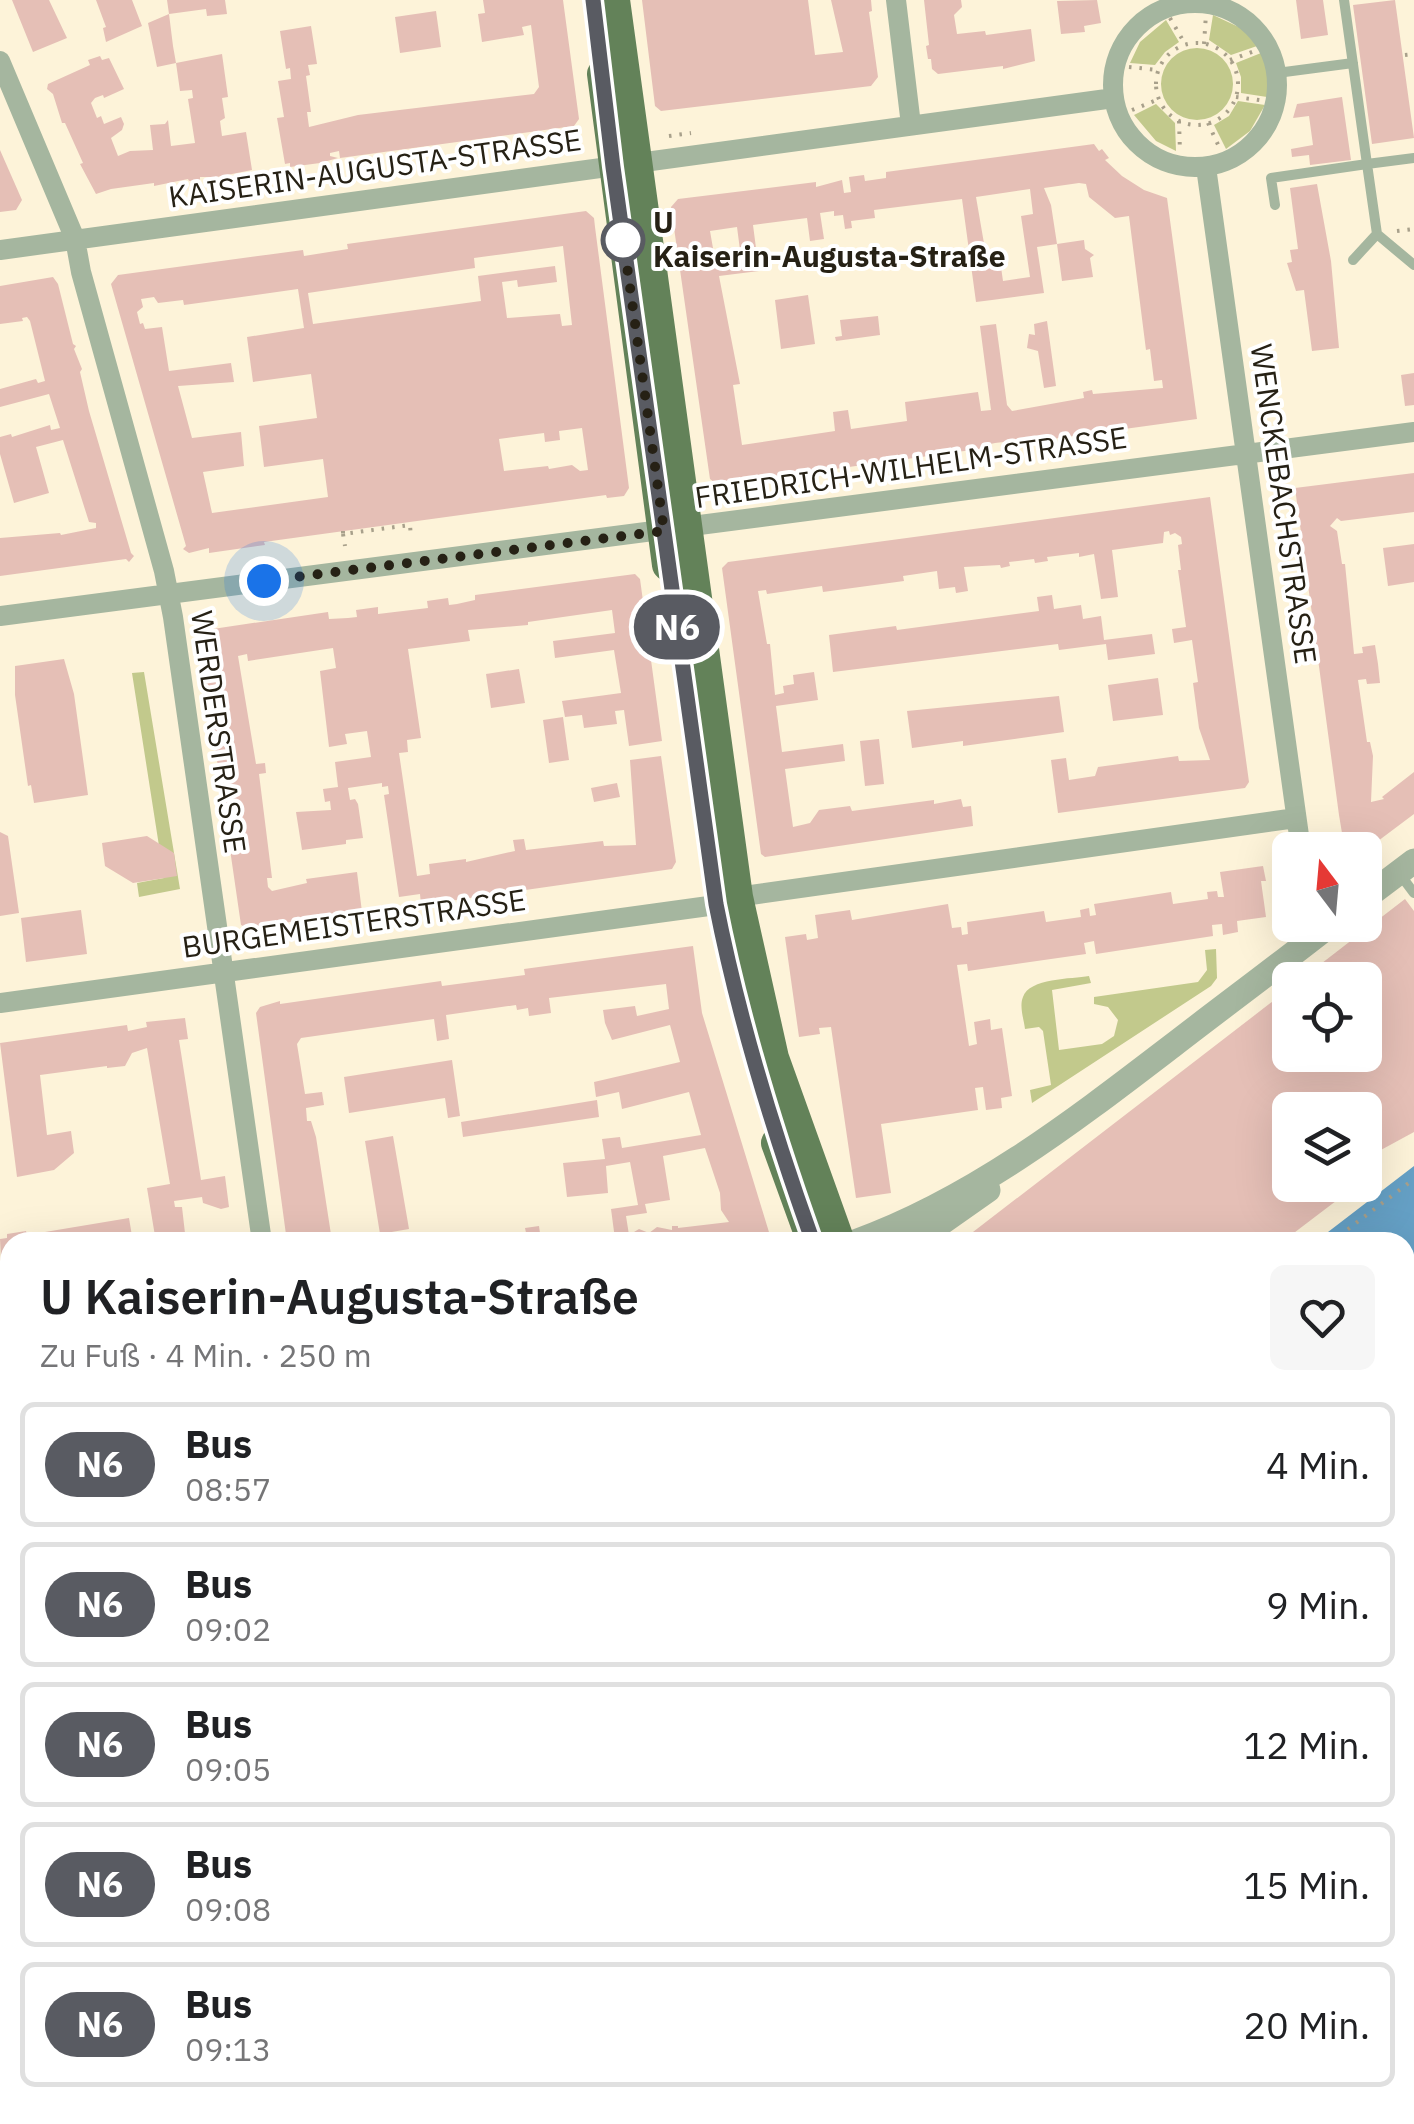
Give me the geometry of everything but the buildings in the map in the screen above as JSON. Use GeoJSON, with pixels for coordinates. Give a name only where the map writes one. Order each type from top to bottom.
{"type":"FeatureCollection","features":[{"type":"Feature","properties":{"kind":"main road"},"geometry":{"type":"LineString","coordinates":[[593,0],[624,164],[727,901],[732,984],[758,1083],[809,1232]]}},
{"type":"Feature","properties":{"kind":"main road"},"geometry":{"type":"LineString","coordinates":[[614,0],[624,164]]}},
{"type":"Feature","properties":{"kind":"main road"},"geometry":{"type":"LineString","coordinates":[[727,901],[773,1058],[835,1232]]}},
{"type":"Feature","properties":{"kind":"street"},"geometry":{"type":"LineString","coordinates":[[896,0],[911,125]]}},
{"type":"Feature","properties":{"kind":"street"},"geometry":{"type":"LineString","coordinates":[[1207,2],[1238,14],[1263,36],[1277,73],[1276,103],[1258,138],[1226,162],[1206,168],[1181,166],[1151,154],[1128,131],[1116,65],[1128,37],[1150,15],[1207,2]]}},
{"type":"Feature","properties":{"kind":"street","name":"WERDERSTRASSE"},"geometry":{"type":"LineString","coordinates":[[0,62],[75,239],[159,552],[173,617],[261,1232]]}},
{"type":"Feature","properties":{"kind":"street","name":"KAISERIN-AUGUSTA-STRASSE"},"geometry":{"type":"LineString","coordinates":[[0,250],[911,125],[1123,104]]}},
{"type":"Feature","properties":{"kind":"street","name":"WENCKEBACHSTRASSE"},"geometry":{"type":"LineString","coordinates":[[1206,168],[1298,832]]}},
{"type":"Feature","properties":{"kind":"street","name":"FRIEDRICH-WILHELM-STRASSE"},"geometry":{"type":"LineString","coordinates":[[0,616],[1414,432]]}},
{"type":"Feature","properties":{"kind":"street","name":"BURGEMEISTERSTRASSE"},"geometry":{"type":"LineString","coordinates":[[0,1003],[1296,818]]}},
{"type":"Feature","properties":{"kind":"street"},"geometry":{"type":"LineString","coordinates":[[1382,889],[1409,875]]}},
{"type":"Feature","properties":{"kind":"street"},"geometry":{"type":"LineString","coordinates":[[928,1232],[983,1194],[1040,1144],[1304,942]]}},
{"type":"Feature","properties":{"kind":"street"},"geometry":{"type":"LineString","coordinates":[[883,1232],[1040,1144]]}},
{"type":"Feature","properties":{"kind":"lane"},"geometry":{"type":"LineString","coordinates":[[1344,0],[1377,234],[1414,265]]}},
{"type":"Feature","properties":{"kind":"lane"},"geometry":{"type":"LineString","coordinates":[[1277,73],[1353,63]]}},
{"type":"Feature","properties":{"kind":"lane"},"geometry":{"type":"LineString","coordinates":[[1274,205],[1271,178],[1414,158]]}},
{"type":"Feature","properties":{"kind":"lane"},"geometry":{"type":"LineString","coordinates":[[1354,260],[1377,234]]}},
{"type":"Feature","properties":{"kind":"path"},"geometry":{"type":"LineString","coordinates":[[1177,7],[1185,45]]}},
{"type":"Feature","properties":{"kind":"path"},"geometry":{"type":"LineString","coordinates":[[1204,44],[1206,14]]}},
{"type":"Feature","properties":{"kind":"path"},"geometry":{"type":"LineString","coordinates":[[1204,44],[1218,49],[1230,60],[1238,82],[1236,97],[1226,113],[1208,123],[1194,124],[1167,112],[1156,84],[1158,70],[1169,54],[1185,45],[1204,44]]}},
{"type":"Feature","properties":{"kind":"path"},"geometry":{"type":"LineString","coordinates":[[1230,60],[1260,49]]}},
{"type":"Feature","properties":{"kind":"path"},"geometry":{"type":"LineString","coordinates":[[1405,56],[1414,54]]}},
{"type":"Feature","properties":{"kind":"path"},"geometry":{"type":"LineString","coordinates":[[1129,66],[1158,70]]}},
{"type":"Feature","properties":{"kind":"path"},"geometry":{"type":"LineString","coordinates":[[1236,97],[1266,101]]}},
{"type":"Feature","properties":{"kind":"path"},"geometry":{"type":"LineString","coordinates":[[1123,104],[1159,98]]}},
{"type":"Feature","properties":{"kind":"path"},"geometry":{"type":"LineString","coordinates":[[1179,120],[1180,152]]}},
{"type":"Feature","properties":{"kind":"path"},"geometry":{"type":"LineString","coordinates":[[1208,123],[1221,150]]}},
{"type":"Feature","properties":{"kind":"path"},"geometry":{"type":"LineString","coordinates":[[669,136],[692,133]]}},
{"type":"Feature","properties":{"kind":"path"},"geometry":{"type":"LineString","coordinates":[[539,152],[562,149]]}},
{"type":"Feature","properties":{"kind":"path"},"geometry":{"type":"LineString","coordinates":[[345,546],[343,532],[410,525],[412,538]]}},
{"type":"Feature","properties":{"kind":"path"},"geometry":{"type":"LineString","coordinates":[[1344,1232],[1414,1179]]}},
{"type":"Feature","properties":{"kind":"green space"},"geometry":{"type":"Polygon","coordinates":[[[1213,15],[1243,29],[1257,46],[1231,55],[1209,40],[1213,15]]]}},
{"type":"Feature","properties":{"kind":"green space"},"geometry":{"type":"Polygon","coordinates":[[[1166,20],[1179,42],[1155,65],[1130,63],[1140,42],[1166,20]]]}},
{"type":"Feature","properties":{"kind":"green space"},"geometry":{"type":"Polygon","coordinates":[[[1197,48],[1211,50],[1223,58],[1231,70],[1231,98],[1223,110],[1211,118],[1197,120],[1183,118],[1171,110],[1163,98],[1161,84],[1163,70],[1171,58],[1183,50],[1197,48]]]}},
{"type":"Feature","properties":{"kind":"green space"},"geometry":{"type":"Polygon","coordinates":[[[1261,53],[1267,70],[1267,97],[1241,93],[1236,63],[1261,53]]]}},
{"type":"Feature","properties":{"kind":"green space"},"geometry":{"type":"Polygon","coordinates":[[[1238,101],[1265,105],[1250,131],[1226,149],[1214,125],[1229,116],[1238,101]]]}},
{"type":"Feature","properties":{"kind":"green space"},"geometry":{"type":"Polygon","coordinates":[[[1156,104],[1175,123],[1176,151],[1156,141],[1134,115],[1156,104]]]}},
{"type":"Feature","properties":{"kind":"green space"},"geometry":{"type":"Polygon","coordinates":[[[144,672],[180,889],[139,897],[137,883],[164,878],[132,673],[144,672]]]}},
{"type":"Feature","properties":{"kind":"green space"},"geometry":{"type":"Polygon","coordinates":[[[1216,949],[1217,978],[1211,986],[1032,1103],[1030,1090],[1051,1085],[1043,1031],[1039,1027],[1025,1029],[1021,1005],[1027,991],[1042,983],[1089,976],[1091,983],[1052,990],[1059,1050],[1102,1044],[1114,1036],[1118,1020],[1108,1007],[1094,1004],[1094,997],[1198,982],[1207,970],[1205,950],[1216,949]]]}},
{"type":"Feature","properties":{"kind":"water"},"geometry":{"type":"Polygon","coordinates":[[[1414,1166],[1414,1232],[1328,1232],[1367,1202],[1382,1202],[1382,1191],[1414,1166]]]}},
{"type":"Feature","properties":{"kind":"bus line","name":"N6"},"geometry":{"type":"LineString","coordinates":[[593,0],[716,904],[758,1083],[809,1232]]}},
{"type":"Feature","properties":{"kind":"place","name":"U Kaiserin-Augusta-Straße"},"geometry":{"type":"Point","coordinates":[623,240]}},
{"type":"Feature","properties":{"kind":"route"},"geometry":{"type":"LineString","coordinates":[[264,581],[664,531],[622,230],[623,240]]}}]}
